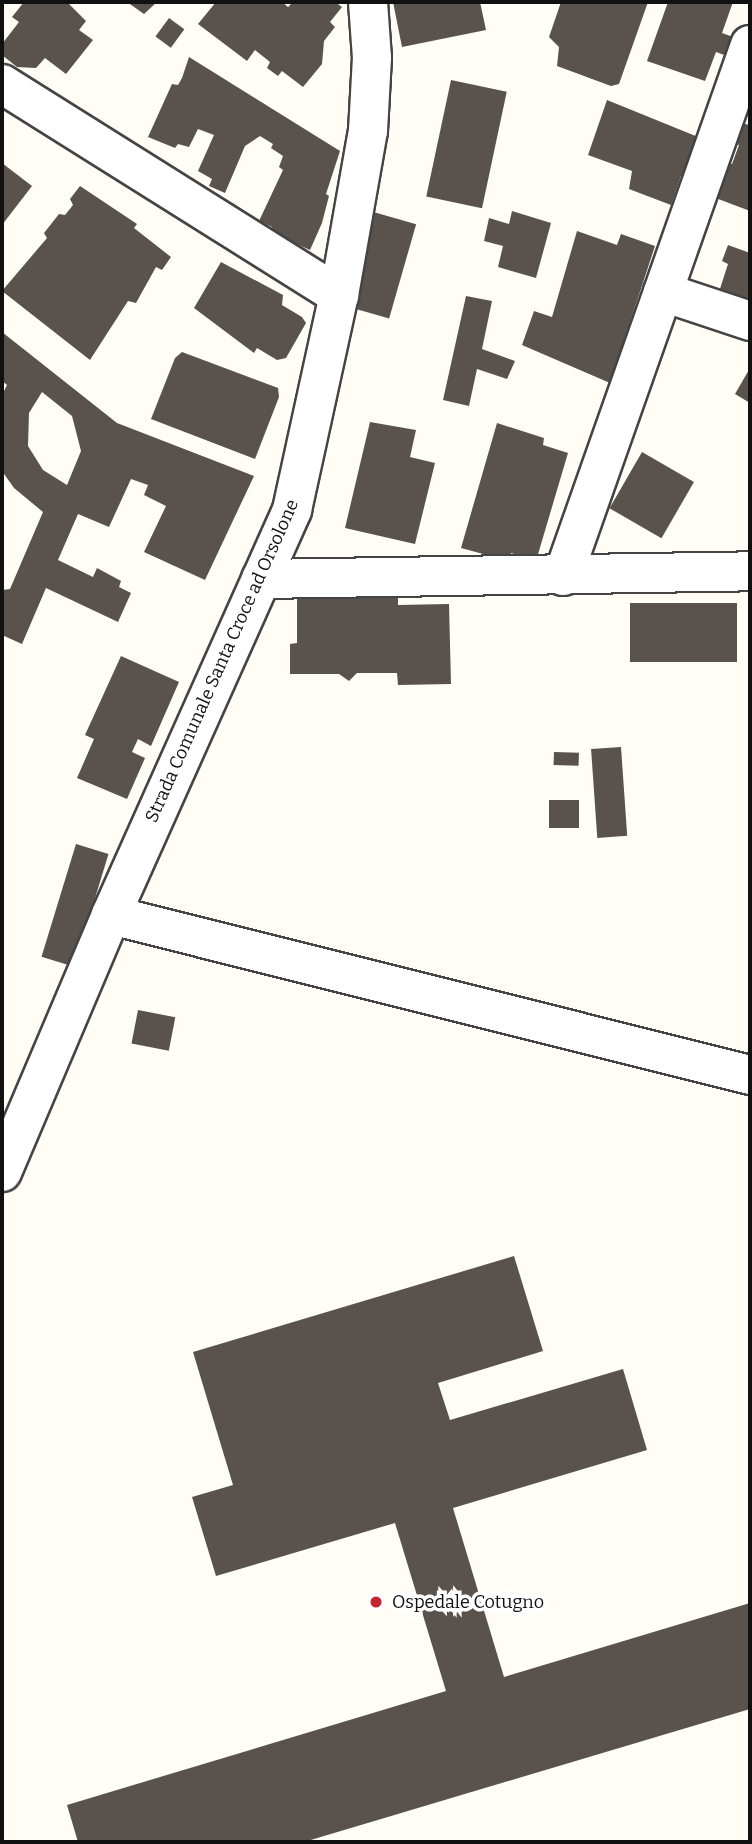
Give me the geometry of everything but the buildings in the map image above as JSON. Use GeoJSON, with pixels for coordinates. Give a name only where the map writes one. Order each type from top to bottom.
{"type":"FeatureCollection","features":[{"type":"Feature","properties":{"kind":"street","name":"Strada Comunale Santa Croce ad Orsolone"},"geometry":{"type":"LineString","coordinates":[[2,1172],[111,915],[292,510],[339,295],[368,131],[372,58],[368,2]]}},
{"type":"Feature","properties":{"kind":"street"},"geometry":{"type":"LineString","coordinates":[[564,576],[750,45]]}},
{"type":"Feature","properties":{"kind":"street"},"geometry":{"type":"LineString","coordinates":[[2,84],[339,295]]}},
{"type":"Feature","properties":{"kind":"street"},"geometry":{"type":"LineString","coordinates":[[663,292],[750,321]]}},
{"type":"Feature","properties":{"kind":"street"},"geometry":{"type":"LineString","coordinates":[[261,579],[750,571]]}},
{"type":"Feature","properties":{"kind":"street"},"geometry":{"type":"LineString","coordinates":[[111,915],[750,1075]]}},
{"type":"Feature","properties":{"kind":"place","name":"Ospedale Cotugno"},"geometry":{"type":"Point","coordinates":[376,1602]}}]}
